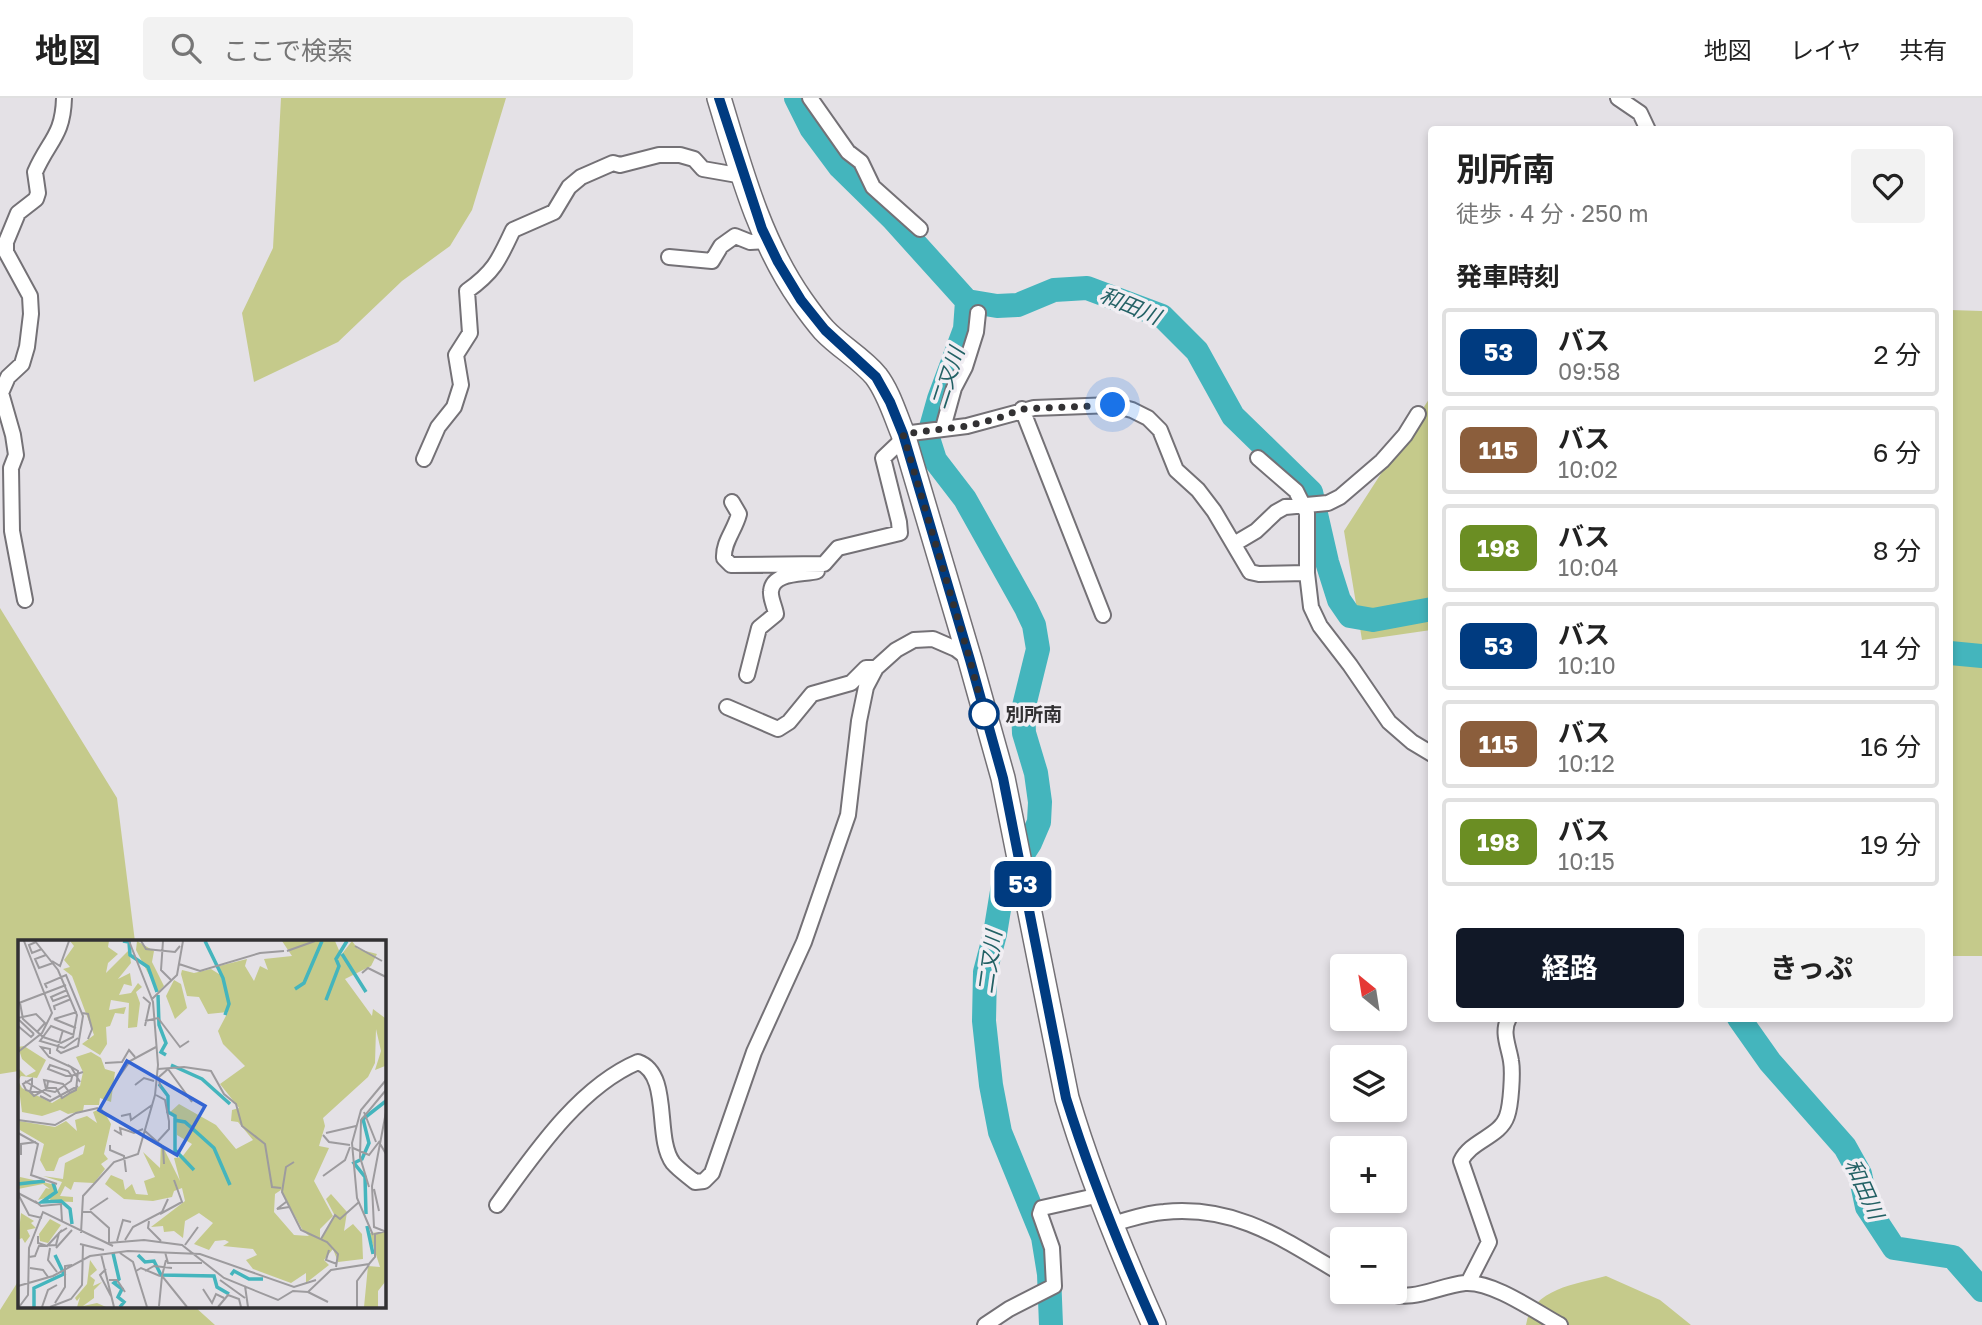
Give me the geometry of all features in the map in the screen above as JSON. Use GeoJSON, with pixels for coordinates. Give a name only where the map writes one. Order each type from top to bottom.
{"type":"FeatureCollection","features":[{"type":"Feature","properties":{"kind":"main road"},"geometry":{"type":"LineString","coordinates":[[719,98],[743,176],[778,262],[808,310],[825,330],[876,377],[890,402],[903,436],[1003,778],[1066,1098],[1111,1224],[1154,1325]]}},
{"type":"Feature","properties":{"kind":"street"},"geometry":{"type":"LineString","coordinates":[[25,600],[12,531],[11,468],[16,455],[1,393],[8,377],[22,364],[31,314],[30,296],[6,252],[6,242],[18,213],[36,199],[38,193],[35,172],[60,129],[64,98]]}},
{"type":"Feature","properties":{"kind":"street"},"geometry":{"type":"LineString","coordinates":[[810,98],[848,152],[861,162],[873,187],[920,229]]}},
{"type":"Feature","properties":{"kind":"street"},"geometry":{"type":"LineString","coordinates":[[1618,98],[1640,113],[1646,126]]}},
{"type":"Feature","properties":{"kind":"street"},"geometry":{"type":"LineString","coordinates":[[424,458],[438,427],[454,407],[461,385],[456,355],[470,333],[467,292],[488,276],[513,230],[554,212],[569,187],[581,177],[613,163],[620,165],[659,155],[680,155],[694,159],[704,169],[743,176]]}},
{"type":"Feature","properties":{"kind":"street"},"geometry":{"type":"LineString","coordinates":[[669,257],[712,261],[721,246],[735,236],[750,242],[768,241]]}},
{"type":"Feature","properties":{"kind":"street"},"geometry":{"type":"LineString","coordinates":[[943,428],[954,388],[965,367],[976,332],[978,313]]}},
{"type":"Feature","properties":{"kind":"street"},"geometry":{"type":"LineString","coordinates":[[747,675],[759,628],[776,614],[771,587],[776,582],[790,575],[815,573],[838,548],[900,533],[883,458],[903,436],[967,426],[1022,409],[1113,405],[1148,418],[1160,430],[1180,477],[1198,490],[1206,500],[1228,531],[1250,572],[1307,573]]}},
{"type":"Feature","properties":{"kind":"street"},"geometry":{"type":"LineString","coordinates":[[1022,409],[1103,614]]}},
{"type":"Feature","properties":{"kind":"street"},"geometry":{"type":"LineString","coordinates":[[1234,544],[1285,508],[1328,503],[1340,497],[1382,461],[1405,435],[1418,414]]}},
{"type":"Feature","properties":{"kind":"street"},"geometry":{"type":"LineString","coordinates":[[1258,458],[1296,491],[1307,513],[1307,573],[1311,607],[1320,626],[1389,722],[1428,752]]}},
{"type":"Feature","properties":{"kind":"street"},"geometry":{"type":"LineString","coordinates":[[732,502],[739,514],[736,526],[723,548],[724,558],[731,565],[824,564]]}},
{"type":"Feature","properties":{"kind":"street"},"geometry":{"type":"LineString","coordinates":[[498,1205],[528,1162],[581,1101],[619,1070],[639,1062],[648,1066],[655,1077],[668,1152],[673,1163],[695,1182],[704,1181],[712,1173],[754,1052],[804,942],[848,815],[859,721],[866,687],[876,668],[896,650],[914,640],[933,639],[956,649],[970,660]]}},
{"type":"Feature","properties":{"kind":"street"},"geometry":{"type":"LineString","coordinates":[[727,708],[778,729],[789,722],[812,694],[850,683],[866,668],[876,668]]}},
{"type":"Feature","properties":{"kind":"street"},"geometry":{"type":"LineString","coordinates":[[1468,1283],[1489,1241],[1461,1161],[1466,1150],[1501,1127],[1507,1115],[1512,1063],[1506,1040],[1507,1022]]}},
{"type":"Feature","properties":{"kind":"street"},"geometry":{"type":"LineString","coordinates":[[985,1325],[1009,1309],[1054,1286],[1052,1248],[1040,1214],[1042,1208],[1100,1195]]}},
{"type":"Feature","properties":{"kind":"street"},"geometry":{"type":"LineString","coordinates":[[1111,1224],[1163,1212],[1206,1212],[1248,1222],[1330,1267]]}},
{"type":"Feature","properties":{"kind":"street"},"geometry":{"type":"LineString","coordinates":[[1407,1297],[1468,1283],[1490,1287],[1560,1325]]}},
{"type":"Feature","properties":{"kind":"green space"},"geometry":{"type":"Polygon","coordinates":[[[281,98],[506,98],[472,210],[450,246],[402,281],[338,342],[254,382],[242,313],[273,248],[281,98]]]}},
{"type":"Feature","properties":{"kind":"green space"},"geometry":{"type":"Polygon","coordinates":[[[1953,310],[1982,311],[1982,956],[1953,956],[1953,310]]]}},
{"type":"Feature","properties":{"kind":"green space"},"geometry":{"type":"Polygon","coordinates":[[[1428,401],[1428,630],[1362,640],[1344,531],[1428,401]]]}},
{"type":"Feature","properties":{"kind":"green space"},"geometry":{"type":"Polygon","coordinates":[[[0,608],[117,798],[135,940],[18,940],[18,1071],[0,1074],[0,608]]]}},
{"type":"Feature","properties":{"kind":"green space"},"geometry":{"type":"Polygon","coordinates":[[[1606,1276],[1660,1300],[1691,1325],[1526,1325],[1530,1313],[1546,1296],[1569,1286],[1606,1276]]]}},
{"type":"Feature","properties":{"kind":"green space"},"geometry":{"type":"Polygon","coordinates":[[[18,1282],[18,1308],[196,1308],[215,1325],[0,1325],[0,1310],[18,1282]]]}},
{"type":"Feature","properties":{"kind":"waterway","name":"和田川"},"geometry":{"type":"LineString","coordinates":[[796,98],[811,128],[840,167],[893,219],[967,301],[997,306],[1018,305],[1054,290],[1087,288],[1162,316],[1197,351],[1233,416],[1311,492],[1327,562],[1339,600],[1350,616],[1373,620],[1428,610]]}},
{"type":"Feature","properties":{"kind":"waterway","name":"二又川"},"geometry":{"type":"LineString","coordinates":[[967,301],[965,329],[939,399],[928,438],[935,460],[965,499],[1026,608],[1034,625],[1038,649],[1023,710],[1024,733],[1036,773],[1040,802],[1039,822],[1030,843],[1003,885],[985,972],[984,1021],[991,1085],[1000,1132],[1043,1237],[1049,1274],[1051,1325]]}},
{"type":"Feature","properties":{"kind":"waterway"},"geometry":{"type":"LineString","coordinates":[[1953,653],[1982,656]]}},
{"type":"Feature","properties":{"kind":"waterway","name":"和田川"},"geometry":{"type":"LineString","coordinates":[[1742,1022],[1770,1062],[1845,1147],[1860,1174],[1867,1207],[1894,1248],[1953,1257],[1982,1290]]}},
{"type":"Feature","properties":{"kind":"bus line","name":"53"},"geometry":{"type":"LineString","coordinates":[[719,98],[762,229],[778,262],[801,300],[825,330],[876,377],[903,434],[1003,778],[1066,1098],[1100,1195],[1154,1325]]}},
{"type":"Feature","properties":{"kind":"place","name":"別所南"},"geometry":{"type":"Point","coordinates":[984,714]}},
{"type":"Feature","properties":{"kind":"route"},"geometry":{"type":"LineString","coordinates":[[984,714],[903,434],[967,426],[1022,409],[1113,405]]}}]}
